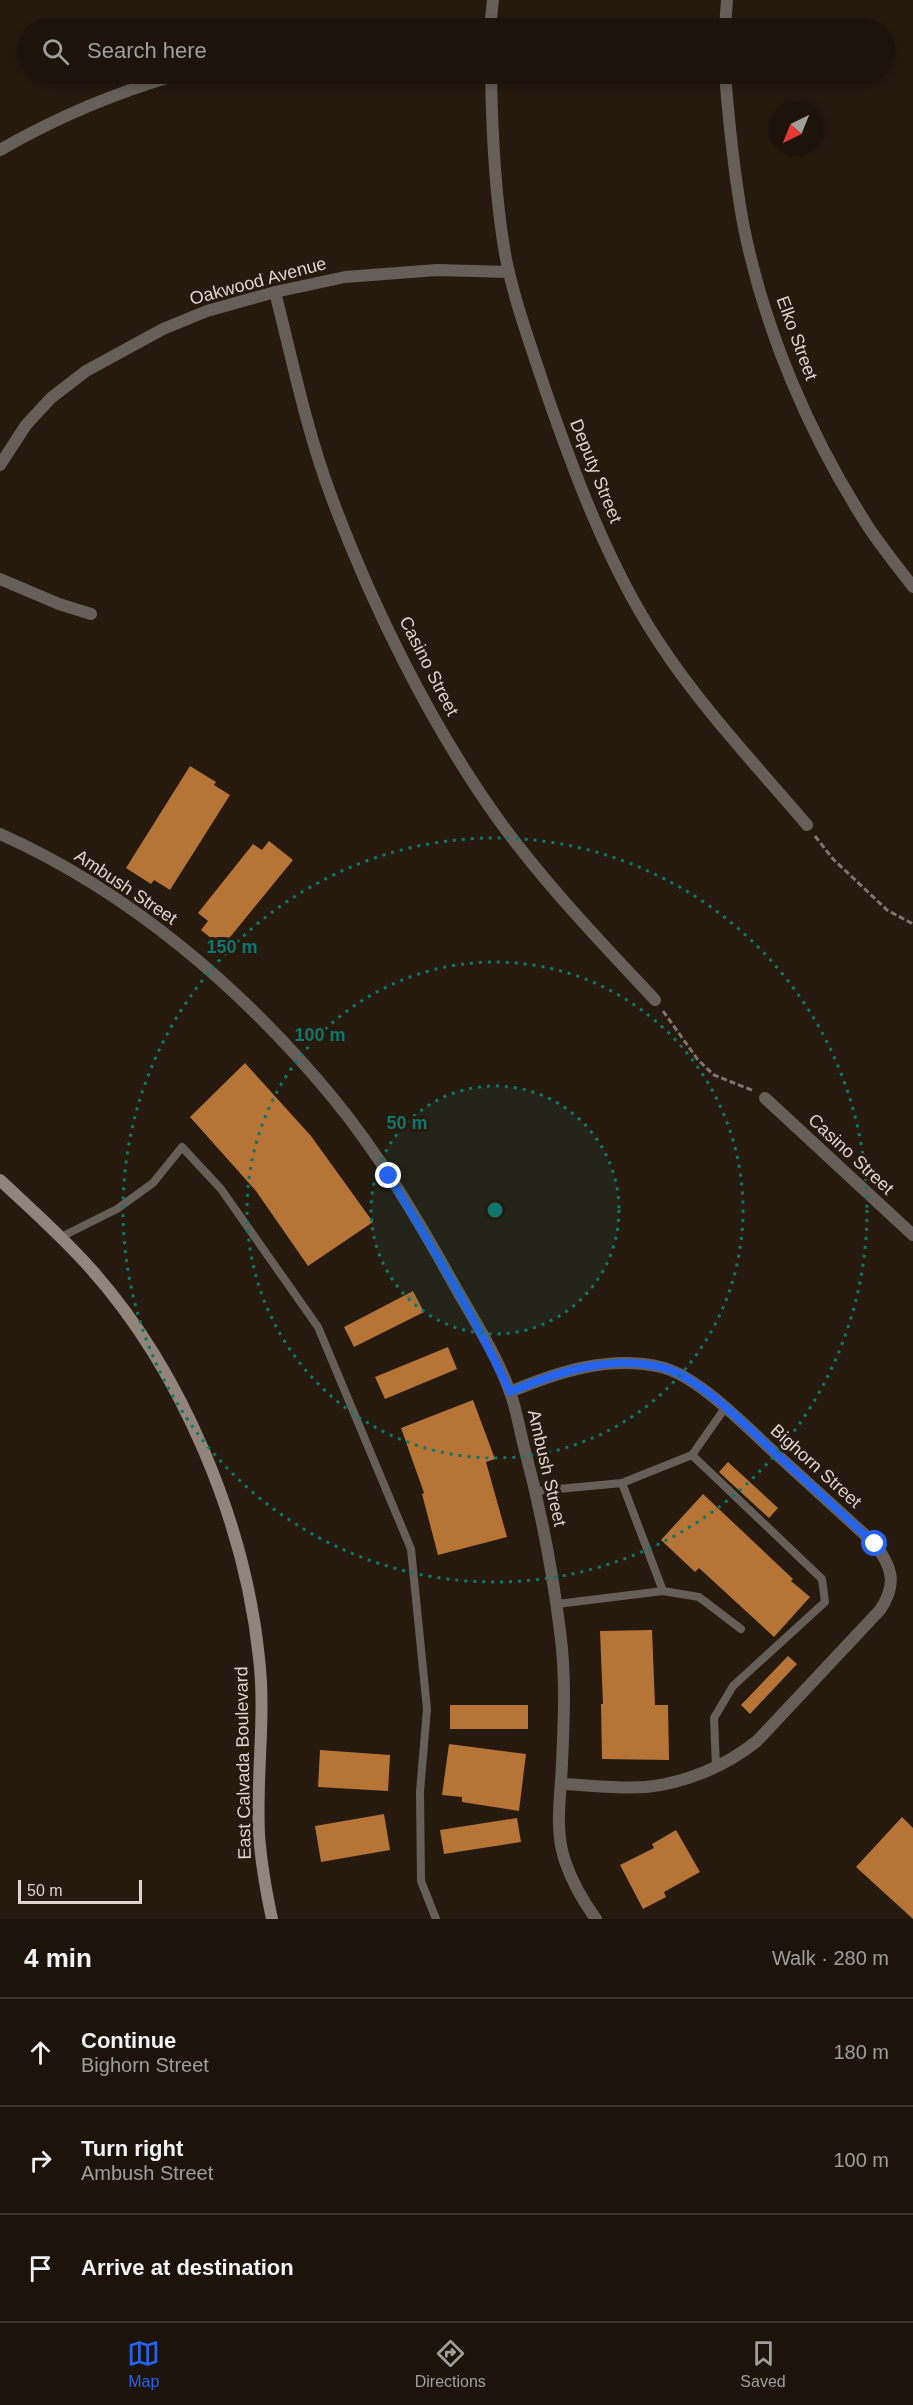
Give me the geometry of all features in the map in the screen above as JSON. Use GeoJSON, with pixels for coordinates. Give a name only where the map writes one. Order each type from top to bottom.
{"type":"FeatureCollection","features":[{"type":"Feature","properties":{"kind":"main road","name":"East Calvada Boulevard"},"geometry":{"type":"LineString","coordinates":[[0,1180],[61,1237],[115,1297],[153,1350],[202,1447],[231,1526],[248,1590],[260,1658],[262,1707],[259,1834],[265,1888],[272,1919]]}},
{"type":"Feature","properties":{"kind":"street"},"geometry":{"type":"LineString","coordinates":[[491,18],[493,0]]}},
{"type":"Feature","properties":{"kind":"street"},"geometry":{"type":"LineString","coordinates":[[726,18],[727,0]]}},
{"type":"Feature","properties":{"kind":"street"},"geometry":{"type":"LineString","coordinates":[[0,150],[41,127],[145,84]]}},
{"type":"Feature","properties":{"kind":"street","name":"Deputy Street"},"geometry":{"type":"LineString","coordinates":[[491,84],[492,130],[509,272],[528,337],[570,460],[619,573],[658,641],[708,709],[807,825]]}},
{"type":"Feature","properties":{"kind":"street","name":"Elko Street"},"geometry":{"type":"LineString","coordinates":[[726,84],[730,146],[743,224],[761,293],[788,372],[817,436],[853,502],[913,587]]}},
{"type":"Feature","properties":{"kind":"street","name":"Oakwood Avenue"},"geometry":{"type":"LineString","coordinates":[[0,465],[26,425],[51,398],[86,371],[163,328],[207,311],[275,292],[345,277],[437,270],[509,272]]}},
{"type":"Feature","properties":{"kind":"street","name":"Casino Street"},"geometry":{"type":"LineString","coordinates":[[275,292],[309,429],[329,492],[357,561],[410,673],[437,722],[497,817],[550,887],[655,1000]]}},
{"type":"Feature","properties":{"kind":"street"},"geometry":{"type":"LineString","coordinates":[[0,579],[59,604],[91,614]]}},
{"type":"Feature","properties":{"kind":"street","name":"Ambush Street"},"geometry":{"type":"LineString","coordinates":[[0,834],[66,867],[115,897],[179,946],[256,1012],[335,1100],[389,1176],[441,1262],[492,1354],[510,1392],[537,1491],[557,1604],[562,1646],[561,1784],[558,1824],[564,1860],[582,1900],[596,1919]]}},
{"type":"Feature","properties":{"kind":"street","name":"Casino Street"},"geometry":{"type":"LineString","coordinates":[[765,1098],[913,1235]]}},
{"type":"Feature","properties":{"kind":"street","name":"Bighorn Street"},"geometry":{"type":"LineString","coordinates":[[510,1392],[543,1378],[579,1368],[631,1363],[662,1368],[689,1379],[875,1544],[890,1570],[891,1588],[880,1610],[757,1741],[743,1752],[716,1767],[677,1781],[645,1787],[561,1784]]}},
{"type":"Feature","properties":{"kind":"lane"},"geometry":{"type":"LineString","coordinates":[[61,1237],[117,1209],[153,1183],[182,1147],[221,1189],[318,1327],[411,1549],[427,1709],[420,1792],[421,1881],[436,1919]]}},
{"type":"Feature","properties":{"kind":"lane"},"geometry":{"type":"LineString","coordinates":[[537,1491],[622,1483],[692,1455],[724,1408]]}},
{"type":"Feature","properties":{"kind":"lane"},"geometry":{"type":"LineString","coordinates":[[692,1455],[822,1579],[825,1602],[733,1686],[714,1718],[716,1767]]}},
{"type":"Feature","properties":{"kind":"lane"},"geometry":{"type":"LineString","coordinates":[[622,1483],[663,1591]]}},
{"type":"Feature","properties":{"kind":"lane"},"geometry":{"type":"LineString","coordinates":[[557,1604],[663,1591],[699,1597],[741,1629]]}},
{"type":"Feature","properties":{"kind":"path"},"geometry":{"type":"LineString","coordinates":[[807,825],[833,859],[879,903],[913,924]]}},
{"type":"Feature","properties":{"kind":"path"},"geometry":{"type":"LineString","coordinates":[[655,1000],[699,1060],[714,1075],[757,1092],[765,1098]]}},
{"type":"Feature","properties":{"kind":"building"},"geometry":{"type":"Polygon","coordinates":[[[190,766],[216,782],[214,785],[230,795],[170,890],[154,880],[151,884],[126,868],[190,766]]]}},
{"type":"Feature","properties":{"kind":"building"},"geometry":{"type":"Polygon","coordinates":[[[269,841],[293,860],[222,947],[201,930],[208,921],[198,913],[253,844],[262,850],[269,841]]]}},
{"type":"Feature","properties":{"kind":"building"},"geometry":{"type":"Polygon","coordinates":[[[245,1063],[311,1136],[373,1222],[308,1266],[256,1191],[190,1117],[245,1063]]]}},
{"type":"Feature","properties":{"kind":"building"},"geometry":{"type":"Polygon","coordinates":[[[413,1291],[424,1312],[354,1347],[344,1327],[413,1291]]]}},
{"type":"Feature","properties":{"kind":"building"},"geometry":{"type":"Polygon","coordinates":[[[448,1347],[457,1369],[385,1399],[375,1377],[448,1347]]]}},
{"type":"Feature","properties":{"kind":"building"},"geometry":{"type":"Polygon","coordinates":[[[473,1400],[495,1459],[486,1462],[507,1537],[438,1555],[422,1494],[424,1493],[401,1428],[473,1400]]]}},
{"type":"Feature","properties":{"kind":"building"},"geometry":{"type":"Polygon","coordinates":[[[728,1462],[778,1508],[769,1518],[719,1472],[728,1462]]]}},
{"type":"Feature","properties":{"kind":"building"},"geometry":{"type":"Polygon","coordinates":[[[703,1494],[810,1597],[774,1637],[699,1568],[695,1572],[661,1540],[703,1494]]]}},
{"type":"Feature","properties":{"kind":"building"},"geometry":{"type":"Polygon","coordinates":[[[652,1630],[655,1705],[668,1705],[669,1760],[602,1759],[601,1704],[603,1704],[600,1631],[652,1630]]]}},
{"type":"Feature","properties":{"kind":"building"},"geometry":{"type":"Polygon","coordinates":[[[788,1656],[797,1664],[750,1714],[741,1705],[788,1656]]]}},
{"type":"Feature","properties":{"kind":"building"},"geometry":{"type":"Polygon","coordinates":[[[450,1705],[528,1705],[528,1729],[450,1729],[450,1705]]]}},
{"type":"Feature","properties":{"kind":"building"},"geometry":{"type":"Polygon","coordinates":[[[449,1744],[526,1754],[519,1811],[462,1802],[462,1797],[442,1795],[449,1744]]]}},
{"type":"Feature","properties":{"kind":"building"},"geometry":{"type":"Polygon","coordinates":[[[320,1750],[390,1755],[388,1791],[318,1787],[320,1750]]]}},
{"type":"Feature","properties":{"kind":"building"},"geometry":{"type":"Polygon","coordinates":[[[384,1814],[390,1850],[321,1862],[315,1826],[384,1814]]]}},
{"type":"Feature","properties":{"kind":"building"},"geometry":{"type":"Polygon","coordinates":[[[902,1817],[913,1828],[913,1919],[856,1867],[902,1817]]]}},
{"type":"Feature","properties":{"kind":"building"},"geometry":{"type":"Polygon","coordinates":[[[517,1818],[521,1842],[444,1854],[440,1830],[517,1818]]]}},
{"type":"Feature","properties":{"kind":"building"},"geometry":{"type":"Polygon","coordinates":[[[676,1830],[700,1872],[664,1892],[666,1897],[643,1909],[620,1865],[654,1848],[652,1844],[676,1830]]]}},
{"type":"Feature","properties":{"kind":"route"},"geometry":{"type":"LineString","coordinates":[[389,1176],[435,1251],[492,1354],[510,1392],[543,1378],[579,1368],[631,1363],[662,1368],[689,1379],[739,1420],[875,1544]]}}]}
